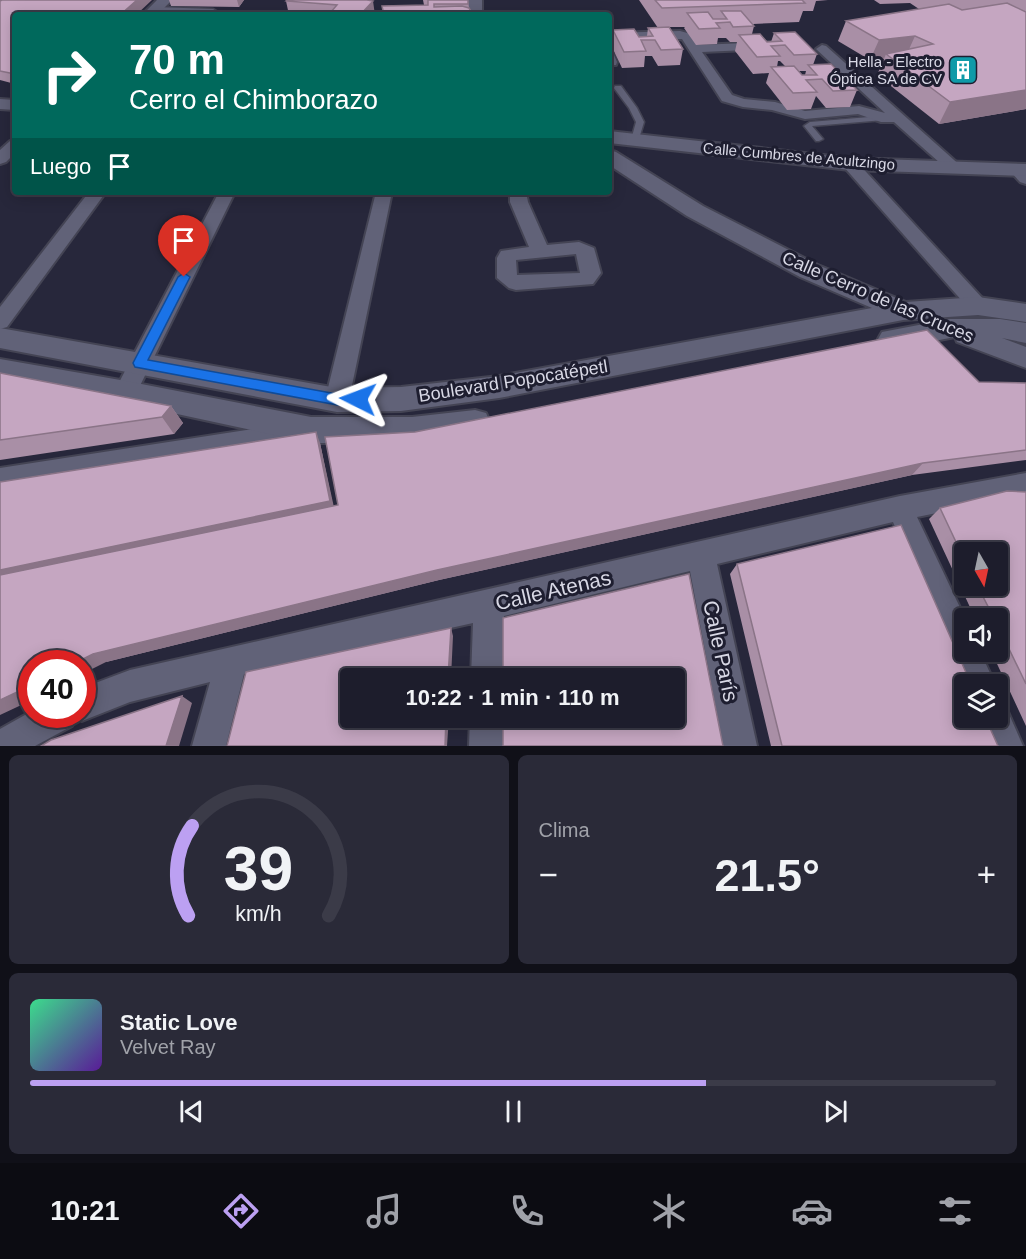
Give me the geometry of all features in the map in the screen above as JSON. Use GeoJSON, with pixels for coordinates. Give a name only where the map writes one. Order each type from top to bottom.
{"type":"FeatureCollection","features":[{"type":"Feature","properties":{"kind":"street"},"geometry":{"type":"LineString","coordinates":[[612,37],[684,36],[727,98],[733,101],[768,105],[805,115],[855,105],[881,118],[898,117]]}},
{"type":"Feature","properties":{"kind":"street"},"geometry":{"type":"LineString","coordinates":[[695,49],[783,45]]}},
{"type":"Feature","properties":{"kind":"street"},"geometry":{"type":"LineString","coordinates":[[822,49],[955,168]]}},
{"type":"Feature","properties":{"kind":"street","name":"Calle Cumbres de Acultzingo"},"geometry":{"type":"LineString","coordinates":[[612,137],[849,164],[1023,173]]}},
{"type":"Feature","properties":{"kind":"street"},"geometry":{"type":"LineString","coordinates":[[0,159],[12,147]]}},
{"type":"Feature","properties":{"kind":"street","name":"Calle Cerro de las Cruces"},"geometry":{"type":"LineString","coordinates":[[612,158],[695,211],[808,271],[1026,358]]}},
{"type":"Feature","properties":{"kind":"street"},"geometry":{"type":"LineString","coordinates":[[849,164],[978,306]]}},
{"type":"Feature","properties":{"kind":"street"},"geometry":{"type":"LineString","coordinates":[[0,322],[96,195]]}},
{"type":"Feature","properties":{"kind":"street"},"geometry":{"type":"LineString","coordinates":[[126,392],[224,195]]}},
{"type":"Feature","properties":{"kind":"street"},"geometry":{"type":"LineString","coordinates":[[337,400],[383,195]]}},
{"type":"Feature","properties":{"kind":"street"},"geometry":{"type":"LineString","coordinates":[[518,195],[519,202],[540,251]]}},
{"type":"Feature","properties":{"kind":"street","name":"Boulevard Popocatépetl"},"geometry":{"type":"LineString","coordinates":[[0,338],[337,400],[401,399],[454,394],[903,310],[978,306],[1026,313]]}},
{"type":"Feature","properties":{"kind":"street"},"geometry":{"type":"LineString","coordinates":[[820,353],[950,328],[1000,328],[1026,333]]}},
{"type":"Feature","properties":{"kind":"street","name":"Boulevard Popocatépetl"},"geometry":{"type":"LineString","coordinates":[[0,370],[126,392],[311,430]]}},
{"type":"Feature","properties":{"kind":"street","name":"Boulevard Popocatépetl"},"geometry":{"type":"LineString","coordinates":[[0,479],[311,430],[412,430],[504,416]]}},
{"type":"Feature","properties":{"kind":"street","name":"Calle Atenas"},"geometry":{"type":"LineString","coordinates":[[96,699],[129,686],[232,661],[489,605],[900,508],[1026,484]]}},
{"type":"Feature","properties":{"kind":"street"},"geometry":{"type":"LineString","coordinates":[[900,508],[975,674]]}},
{"type":"Feature","properties":{"kind":"street","name":"Calle París"},"geometry":{"type":"LineString","coordinates":[[701,555],[740,746]]}},
{"type":"Feature","properties":{"kind":"street"},"geometry":{"type":"LineString","coordinates":[[487,668],[489,605]]}},
{"type":"Feature","properties":{"kind":"street"},"geometry":{"type":"LineString","coordinates":[[209,746],[232,661]]}},
{"type":"Feature","properties":{"kind":"street"},"geometry":{"type":"LineString","coordinates":[[2,746],[35,728]]}},
{"type":"Feature","properties":{"kind":"street"},"geometry":{"type":"LineString","coordinates":[[486,746],[487,728]]}},
{"type":"Feature","properties":{"kind":"street"},"geometry":{"type":"LineString","coordinates":[[998,728],[1006,746]]}},
{"type":"Feature","properties":{"kind":"lane"},"geometry":{"type":"LineString","coordinates":[[618,88],[640,122],[635,140]]}},
{"type":"Feature","properties":{"kind":"lane"},"geometry":{"type":"LineString","coordinates":[[819,139],[808,126],[810,124],[881,118]]}},
{"type":"Feature","properties":{"kind":"building"},"geometry":{"type":"Polygon","coordinates":[[[137,0],[123,12],[12,12],[12,73],[0,71],[0,1],[137,0]]]}},
{"type":"Feature","properties":{"kind":"building"},"geometry":{"type":"Polygon","coordinates":[[[428,0],[468,0],[468,4],[434,4],[434,7],[462,6],[469,8],[471,12],[383,12],[382,6],[428,5],[428,0]]]}},
{"type":"Feature","properties":{"kind":"building"},"geometry":{"type":"Polygon","coordinates":[[[655,0],[802,0],[805,3],[662,8],[655,0]]]}},
{"type":"Feature","properties":{"kind":"building"},"geometry":{"type":"Polygon","coordinates":[[[286,1],[373,1],[363,12],[331,12],[337,5],[286,1]]]}},
{"type":"Feature","properties":{"kind":"building","name":"Hella - Electro Óptica SA de CV"},"geometry":{"type":"Polygon","coordinates":[[[1007,3],[1026,12],[1026,90],[950,102],[886,54],[933,44],[915,36],[879,40],[846,21],[949,4],[962,10],[1007,3]]]}},
{"type":"Feature","properties":{"kind":"building"},"geometry":{"type":"Polygon","coordinates":[[[721,11],[741,11],[754,26],[733,27],[730,22],[716,23],[720,28],[699,29],[687,13],[708,12],[713,19],[727,19],[721,11]]]}},
{"type":"Feature","properties":{"kind":"building"},"geometry":{"type":"Polygon","coordinates":[[[669,27],[683,49],[661,50],[655,40],[641,40],[646,51],[624,52],[613,30],[634,29],[639,37],[653,36],[648,28],[669,27]]]}},
{"type":"Feature","properties":{"kind":"building"},"geometry":{"type":"Polygon","coordinates":[[[795,32],[817,54],[794,55],[785,45],[771,46],[780,56],[757,57],[739,35],[760,34],[767,42],[782,41],[774,33],[795,32]]]}},
{"type":"Feature","properties":{"kind":"building"},"geometry":{"type":"Polygon","coordinates":[[[831,64],[857,90],[833,91],[822,79],[806,80],[817,92],[793,93],[771,67],[794,66],[802,75],[817,75],[808,65],[831,64]]]}},
{"type":"Feature","properties":{"kind":"building"},"geometry":{"type":"Polygon","coordinates":[[[927,330],[979,382],[1026,383],[1026,450],[923,463],[437,570],[96,653],[96,650],[18,650],[18,692],[0,700],[0,575],[338,505],[325,437],[415,432],[927,330]]]}},
{"type":"Feature","properties":{"kind":"building"},"geometry":{"type":"Polygon","coordinates":[[[0,373],[171,406],[162,417],[0,440],[0,373]]]}},
{"type":"Feature","properties":{"kind":"building"},"geometry":{"type":"Polygon","coordinates":[[[316,432],[330,501],[0,570],[0,482],[316,432]]]}},
{"type":"Feature","properties":{"kind":"building"},"geometry":{"type":"Polygon","coordinates":[[[1007,491],[1026,492],[1026,684],[1008,647],[1008,608],[989,608],[983,596],[1008,596],[1008,542],[956,542],[940,508],[1007,491]]]}},
{"type":"Feature","properties":{"kind":"building"},"geometry":{"type":"Polygon","coordinates":[[[901,525],[954,645],[954,662],[961,662],[967,674],[954,674],[954,728],[990,728],[998,746],[782,746],[737,564],[901,525]]]}},
{"type":"Feature","properties":{"kind":"building"},"geometry":{"type":"Polygon","coordinates":[[[689,574],[723,746],[503,746],[503,728],[685,728],[685,668],[503,668],[503,618],[689,574]]]}},
{"type":"Feature","properties":{"kind":"building"},"geometry":{"type":"Polygon","coordinates":[[[451,628],[449,668],[340,668],[340,728],[446,728],[445,746],[227,746],[246,672],[451,628]]]}},
{"type":"Feature","properties":{"kind":"building"},"geometry":{"type":"Polygon","coordinates":[[[182,696],[166,746],[41,746],[51,740],[87,728],[96,728],[96,725],[182,696]]]}},
{"type":"Feature","properties":{"kind":"place","name":"Hella - Electro Óptica SA de CV"},"geometry":{"type":"Point","coordinates":[963,70]}},
{"type":"Feature","properties":{"kind":"route"},"geometry":{"type":"LineString","coordinates":[[184,277],[140,363],[337,400],[358,399]]}}]}
